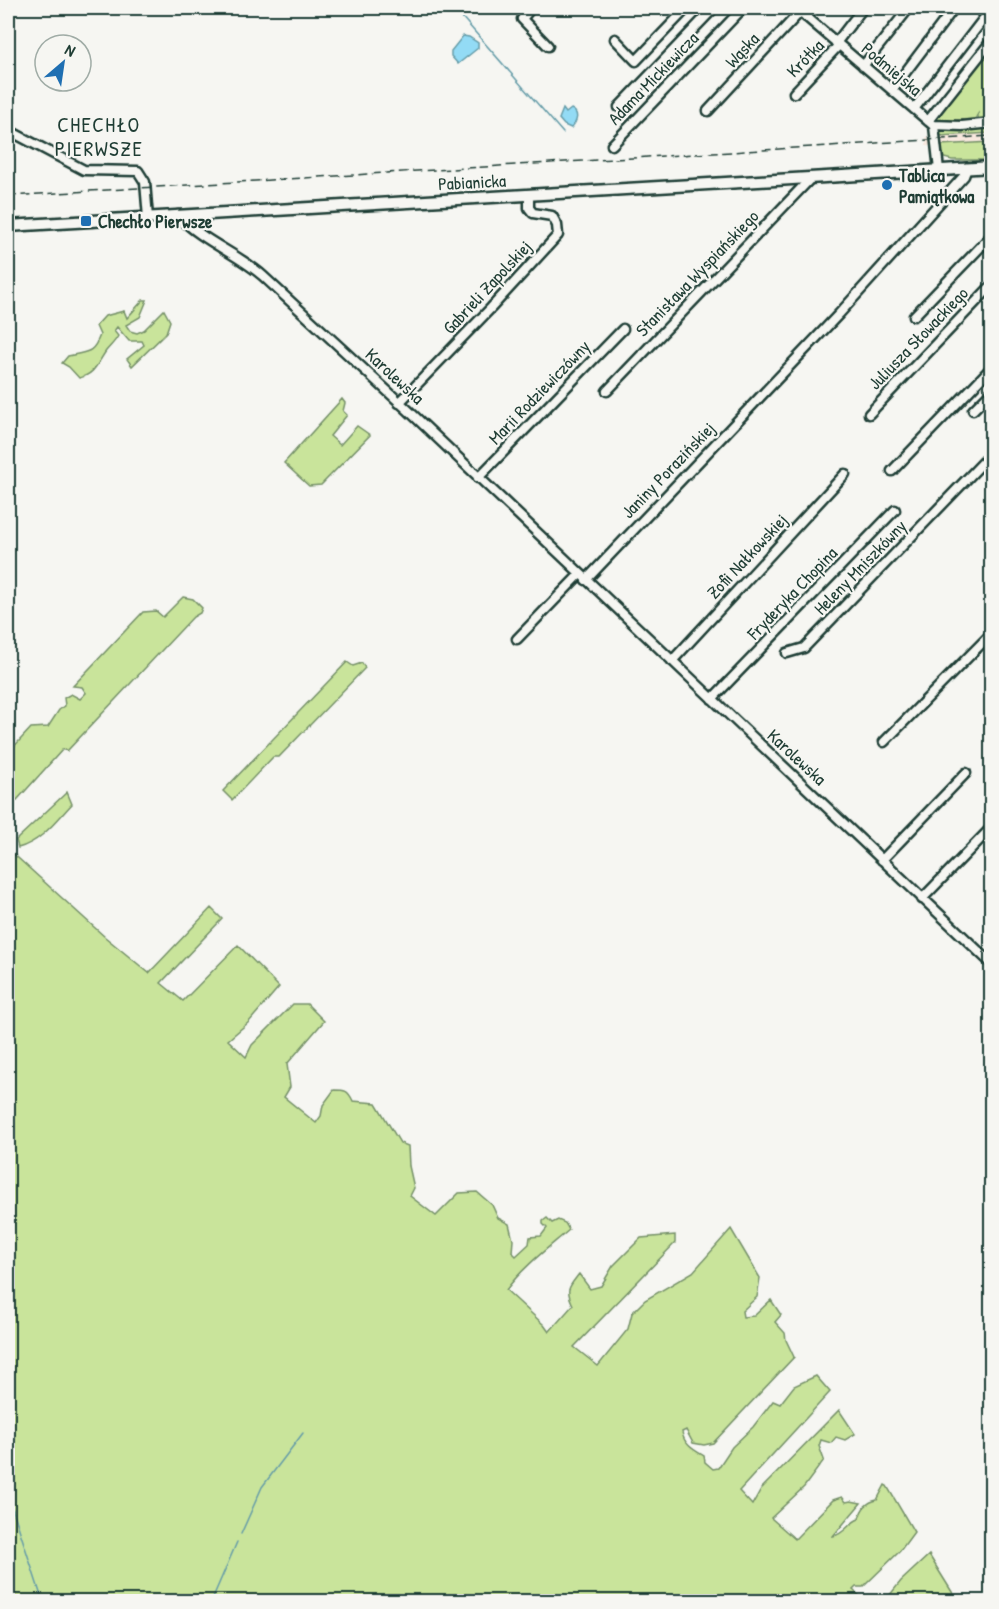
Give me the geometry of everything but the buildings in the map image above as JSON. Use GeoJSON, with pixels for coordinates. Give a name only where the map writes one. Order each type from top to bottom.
{"type":"FeatureCollection","features":[{"type":"Feature","properties":{"kind":"main road","name":"Pabianicka"},"geometry":{"type":"LineString","coordinates":[[8,226],[992,167]]}},
{"type":"Feature","properties":{"kind":"street"},"geometry":{"type":"LineString","coordinates":[[531,8],[522,19],[548,46]]}},
{"type":"Feature","properties":{"kind":"street"},"geometry":{"type":"LineString","coordinates":[[615,39],[636,61],[687,8]]}},
{"type":"Feature","properties":{"kind":"street"},"geometry":{"type":"LineString","coordinates":[[619,107],[714,8]]}},
{"type":"Feature","properties":{"kind":"street","name":"Adama Mickiewicza"},"geometry":{"type":"LineString","coordinates":[[612,145],[743,8]]}},
{"type":"Feature","properties":{"kind":"street","name":"Wąska"},"geometry":{"type":"LineString","coordinates":[[708,111],[800,12],[813,8]]}},
{"type":"Feature","properties":{"kind":"street","name":"Krótka"},"geometry":{"type":"LineString","coordinates":[[794,93],[838,44],[863,8]]}},
{"type":"Feature","properties":{"kind":"street"},"geometry":{"type":"LineString","coordinates":[[863,66],[909,8]]}},
{"type":"Feature","properties":{"kind":"street"},"geometry":{"type":"LineString","coordinates":[[892,90],[954,8]]}},
{"type":"Feature","properties":{"kind":"street"},"geometry":{"type":"LineString","coordinates":[[914,109],[992,8]]}},
{"type":"Feature","properties":{"kind":"street","name":"Podmiejska"},"geometry":{"type":"LineString","coordinates":[[800,12],[930,123]]}},
{"type":"Feature","properties":{"kind":"street"},"geometry":{"type":"LineString","coordinates":[[930,123],[992,40]]}},
{"type":"Feature","properties":{"kind":"street"},"geometry":{"type":"LineString","coordinates":[[930,123],[962,126],[992,123]]}},
{"type":"Feature","properties":{"kind":"street"},"geometry":{"type":"LineString","coordinates":[[930,123],[936,131],[939,170]]}},
{"type":"Feature","properties":{"kind":"street"},"geometry":{"type":"LineString","coordinates":[[8,130],[84,170],[138,171],[145,182],[148,218]]}},
{"type":"Feature","properties":{"kind":"street","name":"Janiny Porazińskiej"},"geometry":{"type":"LineString","coordinates":[[583,577],[732,428],[925,220],[964,176],[967,168]]}},
{"type":"Feature","properties":{"kind":"street","name":"Stanisława Wyspiańskiego"},"geometry":{"type":"LineString","coordinates":[[607,391],[811,178]]}},
{"type":"Feature","properties":{"kind":"street","name":"Gabrieli Zapolskiej"},"geometry":{"type":"LineString","coordinates":[[399,403],[558,236],[557,225],[552,216],[533,213],[529,208],[529,195]]}},
{"type":"Feature","properties":{"kind":"street","name":"Karolewska"},"geometry":{"type":"LineString","coordinates":[[178,216],[187,225],[248,263],[992,964]]}},
{"type":"Feature","properties":{"kind":"street"},"geometry":{"type":"LineString","coordinates":[[914,316],[992,235]]}},
{"type":"Feature","properties":{"kind":"street","name":"Juliusza Słowackiego"},"geometry":{"type":"LineString","coordinates":[[868,414],[992,285]]}},
{"type":"Feature","properties":{"kind":"street","name":"Marii Rodziewiczówny"},"geometry":{"type":"LineString","coordinates":[[478,478],[623,329]]}},
{"type":"Feature","properties":{"kind":"street"},"geometry":{"type":"LineString","coordinates":[[892,471],[992,367]]}},
{"type":"Feature","properties":{"kind":"street"},"geometry":{"type":"LineString","coordinates":[[973,410],[992,391]]}},
{"type":"Feature","properties":{"kind":"street","name":"Heleny Mniszkówny"},"geometry":{"type":"LineString","coordinates":[[787,652],[804,648],[992,453]]}},
{"type":"Feature","properties":{"kind":"street","name":"Zofii Nałkowskiej"},"geometry":{"type":"LineString","coordinates":[[672,661],[845,474]]}},
{"type":"Feature","properties":{"kind":"street","name":"Fryderyka Chopina"},"geometry":{"type":"LineString","coordinates":[[712,699],[895,510]]}},
{"type":"Feature","properties":{"kind":"street"},"geometry":{"type":"LineString","coordinates":[[517,639],[583,577]]}},
{"type":"Feature","properties":{"kind":"street"},"geometry":{"type":"LineString","coordinates":[[884,742],[992,633]]}},
{"type":"Feature","properties":{"kind":"street"},"geometry":{"type":"LineString","coordinates":[[882,860],[966,773]]}},
{"type":"Feature","properties":{"kind":"street"},"geometry":{"type":"LineString","coordinates":[[922,899],[992,827]]}},
{"type":"Feature","properties":{"kind":"shaded area"},"geometry":{"type":"Polygon","coordinates":[[[991,129],[991,150],[952,145],[926,146],[926,137],[991,129]]]}},
{"type":"Feature","properties":{"kind":"green space"},"geometry":{"type":"Polygon","coordinates":[[[991,45],[991,118],[978,121],[978,114],[975,119],[945,121],[935,119],[991,45]]]}},
{"type":"Feature","properties":{"kind":"green space"},"geometry":{"type":"Polygon","coordinates":[[[991,126],[991,133],[939,136],[942,129],[991,126]]]}},
{"type":"Feature","properties":{"kind":"green space"},"geometry":{"type":"Polygon","coordinates":[[[991,142],[991,160],[944,158],[940,145],[991,142]]]}},
{"type":"Feature","properties":{"kind":"green space"},"geometry":{"type":"Polygon","coordinates":[[[143,300],[147,300],[140,317],[126,325],[130,331],[137,333],[144,330],[164,310],[170,321],[166,333],[132,366],[127,359],[144,345],[142,341],[129,341],[117,327],[114,331],[117,338],[89,374],[79,378],[62,363],[68,356],[91,350],[100,335],[96,326],[105,316],[124,311],[127,318],[143,300]]]}},
{"type":"Feature","properties":{"kind":"green space"},"geometry":{"type":"Polygon","coordinates":[[[342,399],[345,403],[343,411],[347,415],[330,436],[340,445],[357,426],[370,435],[321,485],[309,486],[284,463],[342,399]]]}},
{"type":"Feature","properties":{"kind":"green space"},"geometry":{"type":"Polygon","coordinates":[[[183,597],[193,599],[202,608],[200,613],[193,617],[67,751],[63,749],[8,810],[8,753],[31,728],[48,727],[59,710],[65,706],[64,698],[71,694],[80,699],[86,693],[82,687],[73,686],[143,612],[156,611],[163,617],[183,597]]]}},
{"type":"Feature","properties":{"kind":"green space"},"geometry":{"type":"Polygon","coordinates":[[[347,662],[353,666],[362,663],[365,668],[279,757],[273,757],[232,800],[223,791],[347,662]]]}},
{"type":"Feature","properties":{"kind":"green space"},"geometry":{"type":"Polygon","coordinates":[[[67,792],[72,804],[41,836],[18,848],[16,840],[67,792]]]}},
{"type":"Feature","properties":{"kind":"green space"},"geometry":{"type":"Polygon","coordinates":[[[8,849],[105,937],[149,973],[211,908],[222,919],[161,983],[183,1001],[238,945],[279,987],[249,1022],[228,1040],[246,1057],[252,1045],[293,1004],[307,1004],[324,1021],[287,1064],[290,1087],[284,1097],[316,1123],[321,1116],[323,1105],[334,1090],[346,1091],[353,1101],[376,1103],[400,1143],[408,1146],[409,1166],[414,1188],[410,1196],[436,1216],[459,1193],[477,1192],[492,1205],[498,1218],[509,1224],[513,1240],[512,1252],[516,1256],[529,1244],[530,1237],[541,1236],[547,1228],[543,1221],[547,1218],[552,1223],[558,1220],[565,1223],[569,1230],[528,1266],[506,1290],[549,1332],[573,1305],[569,1288],[579,1274],[590,1289],[601,1286],[613,1266],[641,1238],[675,1235],[675,1243],[574,1347],[598,1366],[628,1329],[632,1313],[645,1300],[693,1272],[731,1229],[760,1278],[757,1297],[742,1311],[743,1317],[754,1316],[771,1300],[781,1315],[775,1322],[785,1333],[794,1357],[713,1443],[704,1445],[693,1443],[686,1430],[682,1432],[683,1437],[690,1447],[704,1456],[705,1462],[713,1469],[718,1468],[732,1447],[753,1427],[773,1401],[780,1404],[794,1386],[816,1376],[830,1392],[739,1491],[752,1505],[761,1489],[839,1410],[855,1434],[845,1440],[836,1437],[831,1443],[821,1440],[819,1446],[824,1460],[804,1487],[771,1518],[795,1539],[833,1500],[842,1497],[846,1502],[861,1503],[833,1536],[837,1535],[859,1519],[865,1506],[877,1500],[885,1485],[887,1486],[914,1532],[900,1551],[863,1587],[856,1587],[853,1590],[865,1601],[8,1601],[8,849]]]}},
{"type":"Feature","properties":{"kind":"green space"},"geometry":{"type":"Polygon","coordinates":[[[929,1555],[957,1600],[885,1601],[901,1581],[929,1555]]]}},
{"type":"Feature","properties":{"kind":"water"},"geometry":{"type":"Polygon","coordinates":[[[463,36],[478,43],[478,48],[458,64],[451,56],[451,51],[463,36]]]}},
{"type":"Feature","properties":{"kind":"water"},"geometry":{"type":"Polygon","coordinates":[[[563,109],[566,113],[571,109],[577,115],[571,128],[559,119],[563,109]]]}},
{"type":"Feature","properties":{"kind":"waterway"},"geometry":{"type":"LineString","coordinates":[[454,8],[563,133]]}},
{"type":"Feature","properties":{"kind":"waterway"},"geometry":{"type":"LineString","coordinates":[[241,1534],[262,1487],[303,1433]]}},
{"type":"Feature","properties":{"kind":"waterway"},"geometry":{"type":"LineString","coordinates":[[8,1495],[43,1602]]}},
{"type":"Feature","properties":{"kind":"waterway"},"geometry":{"type":"LineString","coordinates":[[211,1602],[237,1542]]}},
{"type":"Feature","properties":{"kind":"railway"},"geometry":{"type":"LineString","coordinates":[[8,196],[992,136]]}},
{"type":"Feature","properties":{"kind":"place","name":"Tablica Pamiątkowa"},"geometry":{"type":"Point","coordinates":[887,185]}},
{"type":"Feature","properties":{"kind":"place","name":"Chechło Pierwsze"},"geometry":{"type":"Point","coordinates":[86,221]}},
{"type":"Feature","properties":{"kind":"district","name":"CHECHŁO PIERWSZE"},"geometry":{"type":"Point","coordinates":[99,136]}}]}
